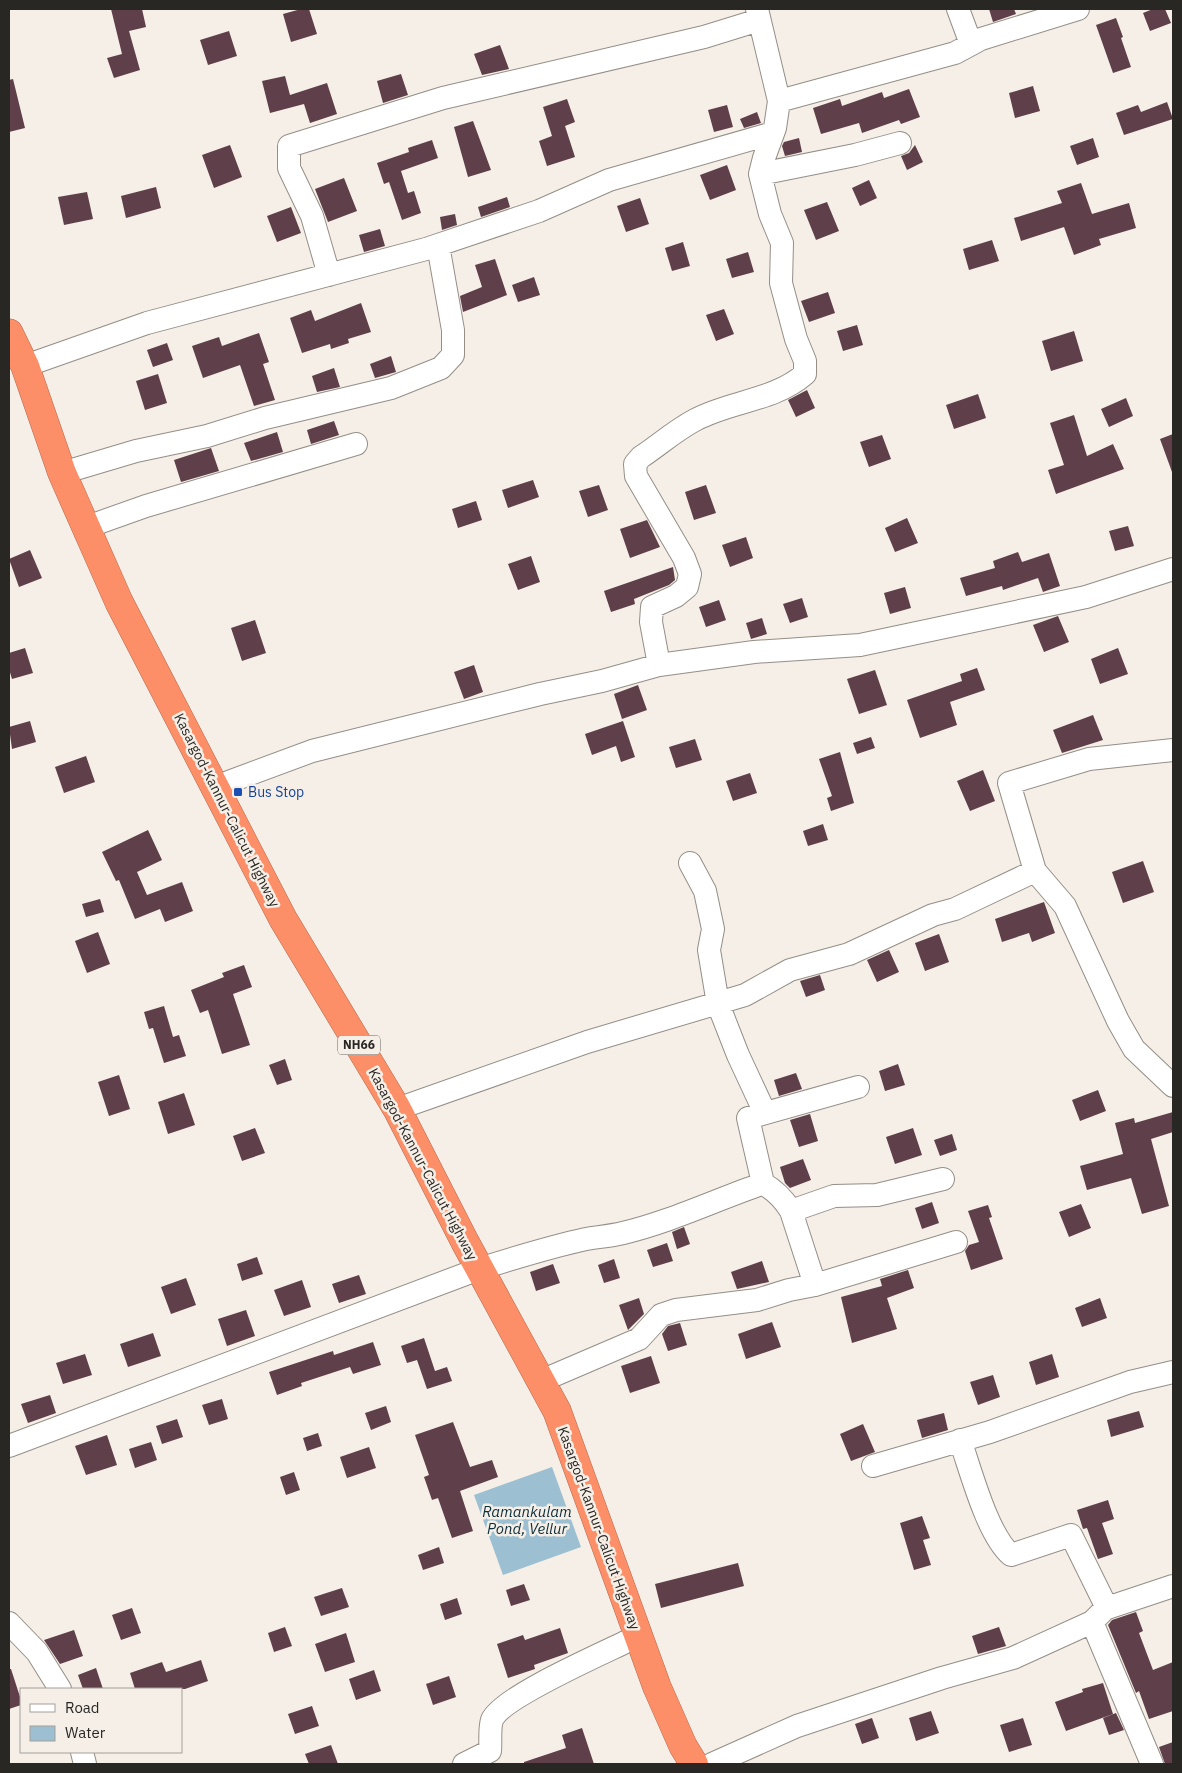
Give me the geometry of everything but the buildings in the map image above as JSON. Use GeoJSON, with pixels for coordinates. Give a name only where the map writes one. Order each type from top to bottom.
{"type":"FeatureCollection","features":[{"type":"Feature","properties":{"kind":"highway","name":"Kasargod-Kannur-Calicut Highway"},"geometry":{"type":"LineString","coordinates":[[15,351],[62,473],[119,602],[283,919],[397,1108],[479,1269],[557,1411],[657,1687],[683,1746],[694,1764]]}},
{"type":"Feature","properties":{"kind":"street"},"geometry":{"type":"LineString","coordinates":[[958,9],[971,44]]}},
{"type":"Feature","properties":{"kind":"street"},"geometry":{"type":"LineString","coordinates":[[779,101],[955,53],[981,38],[1078,9]]}},
{"type":"Feature","properties":{"kind":"street"},"geometry":{"type":"LineString","coordinates":[[329,275],[312,216],[289,168],[289,146],[443,98],[704,37],[758,14],[779,101],[773,133],[760,174],[770,214],[782,243],[781,283],[796,339],[805,361],[805,374],[796,382],[760,398],[696,420],[641,457],[635,464],[636,476],[684,558],[690,574],[687,587],[676,596],[652,607],[651,622],[659,665]]}},
{"type":"Feature","properties":{"kind":"street"},"geometry":{"type":"LineString","coordinates":[[15,351],[147,323],[438,245],[539,211],[609,180],[773,133]]}},
{"type":"Feature","properties":{"kind":"street"},"geometry":{"type":"LineString","coordinates":[[760,174],[827,162],[900,143]]}},
{"type":"Feature","properties":{"kind":"street"},"geometry":{"type":"LineString","coordinates":[[62,473],[136,451],[207,436],[265,418],[391,388],[441,368],[453,354],[453,330],[438,245]]}},
{"type":"Feature","properties":{"kind":"street"},"geometry":{"type":"LineString","coordinates":[[87,527],[146,506],[356,444]]}},
{"type":"Feature","properties":{"kind":"street"},"geometry":{"type":"LineString","coordinates":[[215,787],[312,751],[432,723],[540,694],[602,681],[659,665],[754,652],[860,645],[1086,596],[1173,569]]}},
{"type":"Feature","properties":{"kind":"street"},"geometry":{"type":"LineString","coordinates":[[1173,750],[1088,759],[1009,784],[1035,871],[1065,906],[1118,1021],[1134,1049],[1173,1086]]}},
{"type":"Feature","properties":{"kind":"street"},"geometry":{"type":"LineString","coordinates":[[690,863],[705,891],[713,929],[709,950],[718,1004],[738,1055],[765,1113]]}},
{"type":"Feature","properties":{"kind":"street"},"geometry":{"type":"LineString","coordinates":[[397,1108],[587,1042],[745,996],[790,970],[849,954],[916,923],[963,906],[1035,871]]}},
{"type":"Feature","properties":{"kind":"street"},"geometry":{"type":"LineString","coordinates":[[762,1183],[748,1118],[858,1087]]}},
{"type":"Feature","properties":{"kind":"street"},"geometry":{"type":"LineString","coordinates":[[791,1211],[834,1196],[877,1195],[943,1179]]}},
{"type":"Feature","properties":{"kind":"street"},"geometry":{"type":"LineString","coordinates":[[9,1446],[479,1269],[529,1253],[587,1239],[622,1234],[675,1218],[762,1183]]}},
{"type":"Feature","properties":{"kind":"street"},"geometry":{"type":"LineString","coordinates":[[762,1183],[773,1189],[783,1198],[791,1211],[815,1285]]}},
{"type":"Feature","properties":{"kind":"street"},"geometry":{"type":"LineString","coordinates":[[541,1381],[639,1339],[661,1315],[676,1310],[737,1304],[815,1285],[956,1242]]}},
{"type":"Feature","properties":{"kind":"street"},"geometry":{"type":"LineString","coordinates":[[873,1466],[990,1432],[1130,1382],[1173,1372]]}},
{"type":"Feature","properties":{"kind":"street"},"geometry":{"type":"LineString","coordinates":[[960,1440],[978,1492],[1000,1546],[1011,1555],[1071,1535],[1152,1764]]}},
{"type":"Feature","properties":{"kind":"street"},"geometry":{"type":"LineString","coordinates":[[712,1764],[797,1726],[942,1678],[1013,1658],[1099,1615],[1173,1586]]}},
{"type":"Feature","properties":{"kind":"street"},"geometry":{"type":"LineString","coordinates":[[9,1623],[37,1652],[59,1688]]}},
{"type":"Feature","properties":{"kind":"street"},"geometry":{"type":"LineString","coordinates":[[464,1764],[490,1751],[492,1720],[506,1705],[555,1677],[638,1636]]}},
{"type":"Feature","properties":{"kind":"water","name":"Ramankulam Pond, Vellur"},"geometry":{"type":"Polygon","coordinates":[[[552,1467],[581,1547],[503,1575],[474,1495],[552,1467]]]}},
{"type":"Feature","properties":{"kind":"place","name":"Bus Stop"},"geometry":{"type":"Point","coordinates":[238,792]}}]}
